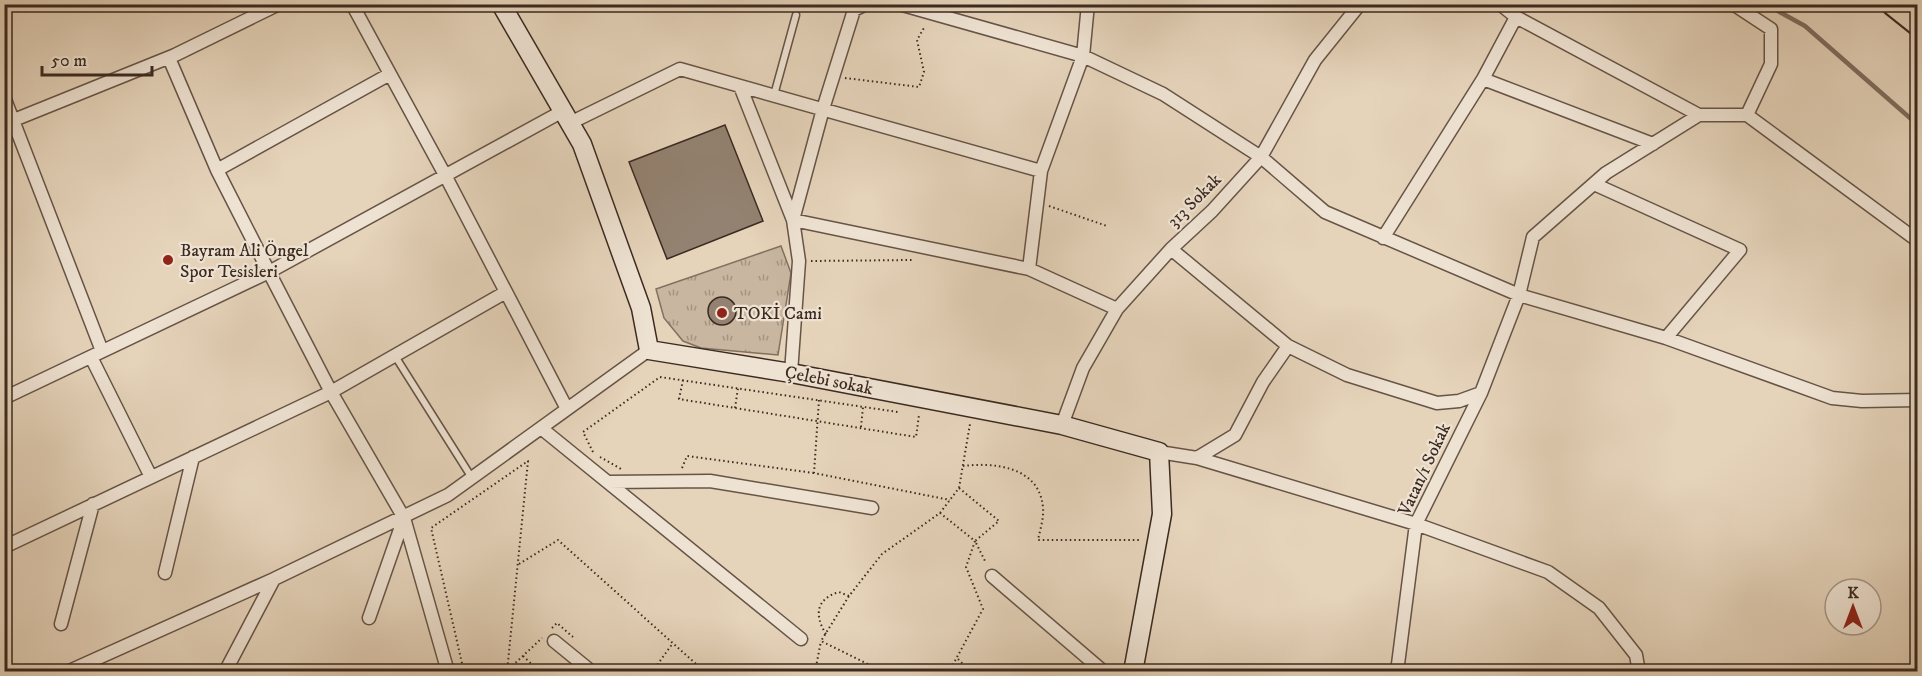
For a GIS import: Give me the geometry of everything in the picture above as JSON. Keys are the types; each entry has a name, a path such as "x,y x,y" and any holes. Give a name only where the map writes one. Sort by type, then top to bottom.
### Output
{"highway":[{"path":"1893,4 1917,24"}],"street":[{"path":"10,122 169,58 279,4"},
{"path":"352,4 567,409"},
{"path":"67,672 274,579 448,495 649,350 641,308 582,144 501,4"},
{"path":"793,220 823,110 854,10 866,4"},
{"path":"899,4 1083,56 1162,94 1261,157 1325,212 1519,295 1666,338 1832,398 1862,402 1917,400"},
{"path":"1029,270 1041,171 1083,56 1088,4"},
{"name":"313 Sokak","path":"1062,425 1083,368 1117,309 1170,249 1212,210 1261,157 1315,60 1360,4"},
{"path":"1500,4 1516,17 1699,115 1748,115 1917,241"},
{"path":"1733,4 1771,29 1771,63 1748,115"},
{"path":"1383,238 1483,78 1516,17"},
{"path":"169,58 218,170 269,272 331,392 404,518 448,672"},
{"path":"6,393 96,354 269,272 445,176 567,117 680,69 1041,171"},
{"path":"218,170 390,74"},
{"path":"1483,78 1653,144"},
{"path":"740,86 793,220 799,261 791,373"},
{"path":"4,97 10,122 96,354 151,477"},
{"name":"Vatan/1 Sokak","path":"1397,672 1416,524 1481,393 1519,295 1533,237 1594,184 1699,115"},
{"path":"1594,184 1740,250 1666,338"},
{"path":"793,220 1029,270 1117,309"},
{"path":"1170,249 1288,346 1347,375 1437,403 1460,401 1481,393"},
{"path":"4,547 331,392 506,292"},
{"path":"1197,458 1235,435 1263,382 1288,346"},
{"name":"Çelebi sokak","path":"649,350 791,373 1062,425 1159,452"},
{"path":"541,428 801,639"},
{"path":"1133,672 1162,514 1159,452 1197,458 1416,524 1548,572 1599,608 1636,655 1639,672"},
{"path":"165,573 193,457"},
{"path":"608,482 710,481 872,508"},
{"path":"61,624 93,504"},
{"path":"369,618 404,518"},
{"path":"992,576 1104,672"},
{"path":"225,672 274,579"},
{"path":"555,641 592,672"}],"lane":[{"path":"774,96 796,15"},
{"path":"394,356 472,478"}],"path":[{"path":"833,77 918,87 924,72 917,40 932,14"},
{"path":"1037,202 1107,226"},
{"path":"799,261 918,260"},
{"path":"622,469 595,455 583,432 660,377 908,413"},
{"path":"682,380 679,399 916,436 919,415 929,416"},
{"path":"735,408 738,388"},
{"path":"814,473 819,400"},
{"path":"861,427 863,406"},
{"path":"815,672 821,641 849,596 882,555 940,513 959,488 970,422"},
{"path":"680,471 687,456 814,473 950,500"},
{"path":"464,672 431,528 528,461 507,672"},
{"path":"963,466 980,464 1010,467 1025,475 1039,492 1043,508 1038,540 1142,540"},
{"path":"949,672 983,609 966,567 975,541 999,521 959,488"},
{"path":"940,513 975,541 992,576"},
{"path":"519,564 558,540 705,672"},
{"path":"826,634 817,613 820,604 826,597 839,592 849,596"},
{"path":"821,641 884,672"},
{"path":"652,672 673,643"},
{"path":"523,656 540,672"},
{"path":"957,658 971,672"}],"green space":[{"path":"781,246 791,273 778,355 701,348 683,341 664,318 656,289"}],"building":[{"path":"725,125 763,221 667,259 629,162"},
{"name":"TOKİ Cami","path":"722,297 732,301 736,311 732,321 722,325 712,321 708,311 712,301"}],"waterway":[{"path":"1765,4 1805,26 1918,125"}],"place":[{"name":"Bayram Ali Öngel Spor Tesisleri","path":"168,260"},
{"name":"TOKİ Cami","path":"722,313"}]}
